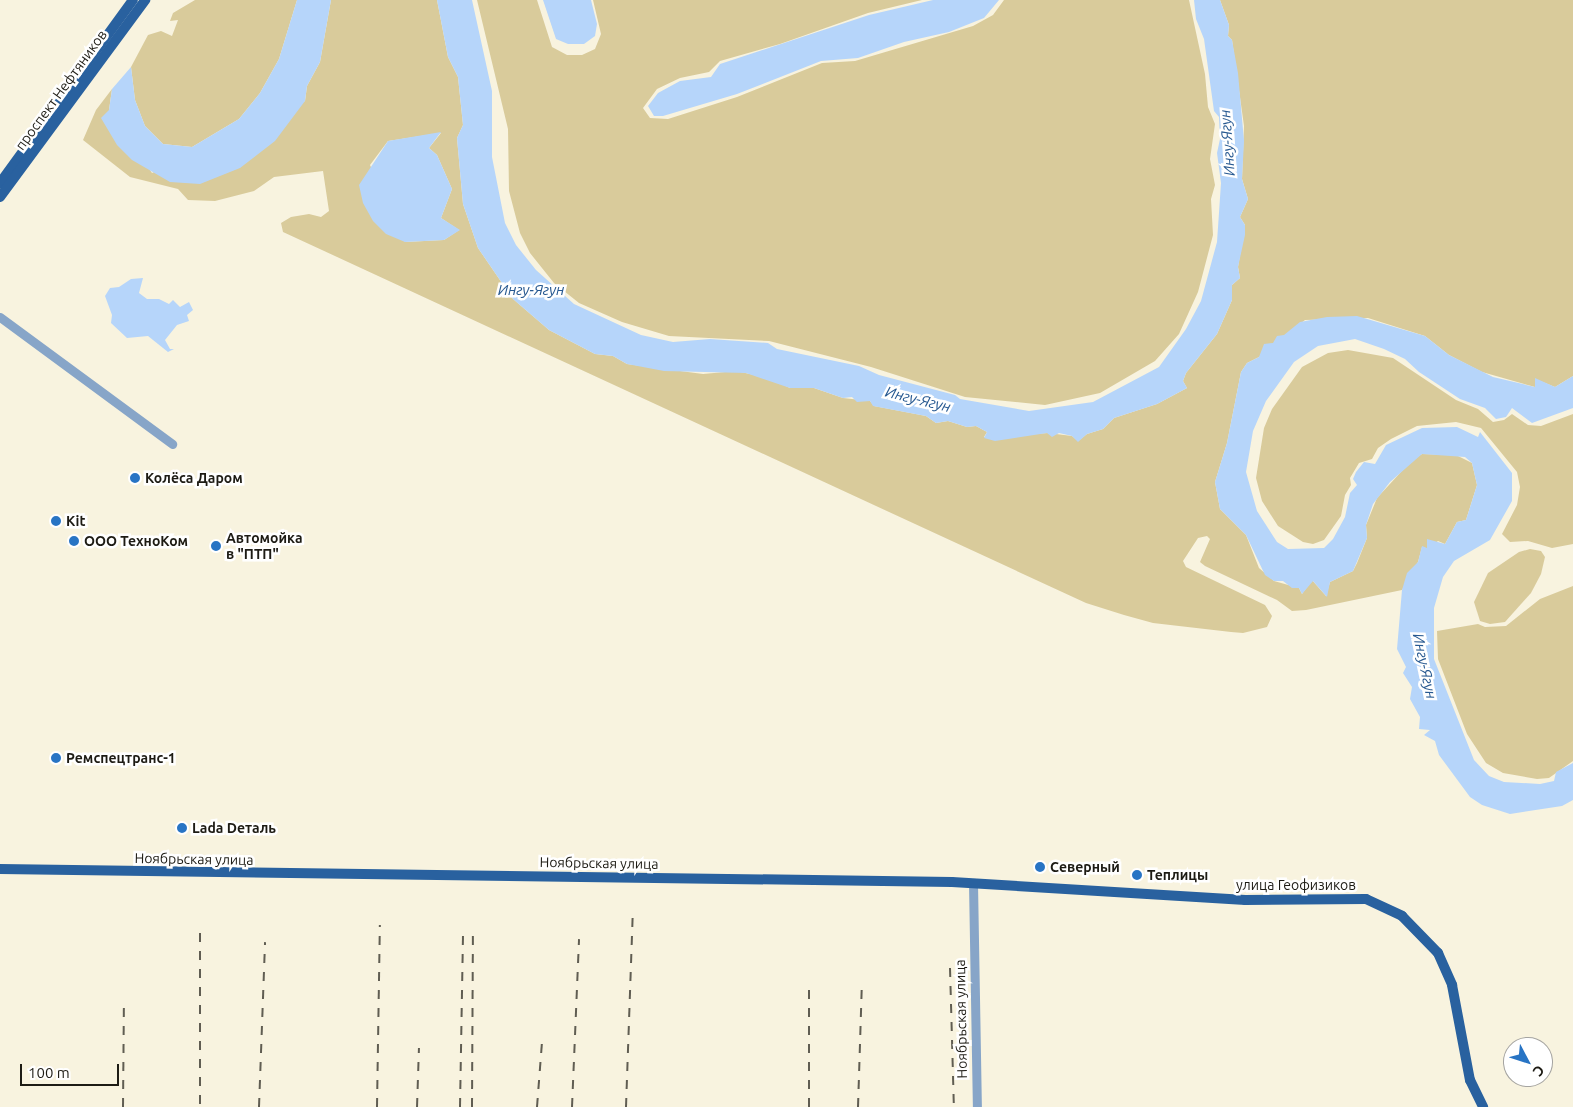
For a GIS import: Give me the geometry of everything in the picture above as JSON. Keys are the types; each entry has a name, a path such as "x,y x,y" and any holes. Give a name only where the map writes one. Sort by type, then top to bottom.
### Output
{"main road":[{"name":"проспект Нефтяников","path":"0,184 133,0"},
{"name":"проспект Нефтяников","path":"0,197 145,0"},
{"name":"Ноябрьская улица","path":"0,869 973,883"},
{"name":"улица Геофизиков","path":"973,883 1245,900 1344,898 1376,902 1417,929 1446,968 1470,1080 1483,1107"}],"street":[{"path":"0,317 172,444"},
{"name":"Ноябрьская улица","path":"973,883 976,1107"}],"shaded area":[{"path":"195,0 297,0 279,59 260,93 239,119 192,147 163,144 145,126 135,100 131,67 148,35 161,31 172,36 178,20 170,21 173,13"},
{"path":"331,0 437,0 448,57 458,77 463,125 457,138 463,204 478,248 513,299 549,330 595,354 613,356 627,364 703,374 736,371 769,378 790,388 814,388 843,398 870,401 874,406 926,416 936,423 948,421 967,427 976,426 987,432 984,437 1048,433 1072,436 1078,441 1087,434 1103,429 1114,418 1157,404 1187,388 1183,381 1186,373 1217,334 1232,300 1232,285 1240,278 1238,267 1245,225 1240,217 1248,199 1242,179 1244,126 1232,40 1228,36 1229,25 1220,0 1573,0 1573,376 1555,387 1535,379 1535,387 1482,372 1449,355 1425,336 1368,318 1305,320 1259,357 1247,363 1241,372 1227,443 1215,482 1220,509 1246,535 1259,568 1274,581 1299,588 1302,594 1312,580 1326,596 1330,582 1353,571 1367,538 1366,525 1377,498 1412,460 1422,454 1456,455 1472,463 1477,485 1466,520 1457,522 1445,544 1438,541 1427,549 1422,547 1418,562 1402,590 1306,610 1292,611 1277,600 1205,566 1200,562 1210,539 1207,536 1198,538 1183,561 1186,567 1265,605 1272,616 1267,627 1243,633 1153,623 1086,603 283,232 281,223 291,217 309,214 321,217 329,211 323,171 274,177 254,191 215,201 188,200 178,189 130,177 83,140 96,110 112,89 109,110 152,173 305,101 307,86 320,62","holes":["441,133 429,148 437,155 452,189 441,218 459,230 444,240 405,242 370,165 388,141"]},
{"path":"477,0 537,0 552,47 567,55 582,55 595,49 601,34 593,0 922,0 868,13 780,44 720,61 709,72 680,78 657,89 643,108 650,118 668,119 737,97 822,63 855,61 973,26 993,15 1004,0 1189,0 1205,74 1208,107 1215,124 1210,159 1215,185 1211,199 1213,235 1198,292 1179,334 1155,361 1100,393 1045,405 965,397 871,367 769,341 669,336 622,322 579,303 554,283 530,253 520,233 509,191 508,129"},
{"path":"1348,350 1393,358 1456,400 1478,409 1493,422 1504,420 1512,414 1528,425 1541,426 1573,414 1573,544 1552,548 1528,541 1510,542 1502,534 1517,505 1520,487 1517,472 1481,428 1456,422 1417,426 1378,448 1372,459 1359,463 1350,478 1351,485 1345,495 1341,516 1324,540 1313,544 1303,542 1278,526 1262,501 1256,478 1264,428 1272,409 1302,367 1328,353"},
{"path":"1530,549 1541,551 1545,557 1541,574 1531,593 1505,622 1490,624 1480,621 1474,602 1488,573 1519,552"},
{"path":"1573,586 1573,761 1549,778 1537,779 1503,773 1486,763 1467,734 1438,659 1437,631 1478,624 1485,627 1506,626 1540,599"}],"water":[{"path":"297,0 331,0 320,62 307,86 305,101 275,141 240,168 200,184 170,182 132,160 117,145 101,118 109,110 112,89 131,67 135,100 145,126 163,144 192,147 239,119 260,93 279,59"},
{"name":"Ингу-Ягун","path":"437,0 472,0 492,91 492,157 505,223 516,245 536,270 574,304 641,335 673,342 710,339 768,343 777,349 859,366 879,375 955,395 960,399 1029,411 1093,402 1159,367 1186,329 1201,301 1217,242 1221,183 1217,153 1220,139 1219,117 1214,111 1204,39 1196,19 1194,0 1220,0 1229,25 1228,36 1232,40 1238,73 1244,141 1242,179 1248,199 1240,217 1245,225 1245,235 1238,267 1240,278 1232,285 1232,300 1217,334 1186,373 1183,381 1187,388 1157,404 1114,418 1103,429 1087,434 1078,442 1072,436 1059,433 1052,437 1047,433 995,441 984,438 987,432 976,426 967,427 948,421 936,423 926,416 873,406 870,401 857,402 852,397 843,398 814,388 790,388 746,373 664,371 627,364 613,356 595,354 549,330 513,299 478,248 463,204 457,138 463,125 458,77 448,57"},
{"path":"543,0 591,0 597,24 595,36 584,44 568,44 556,39"},
{"path":"933,0 999,0 984,18 949,32 904,42 858,58 821,61 737,94 663,116 654,116 648,106 658,93 680,81 711,77 720,64 869,15"},
{"path":"441,132 429,148 437,155 452,189 441,218 460,230 444,240 405,242 386,234 373,221 363,203 359,185 388,141"},
{"path":"143,278 139,293 147,299 159,299 169,304 173,300 180,307 189,302 193,310 187,315 189,321 177,325 165,340 170,349 174,349 168,352 148,336 127,338 111,323 112,315 105,296 110,288 119,287 131,279"},
{"name":"Ингу-Ягун","path":"1357,316 1425,336 1449,355 1493,377 1535,387 1535,378 1555,387 1573,376 1573,408 1532,423 1512,408 1506,417 1496,419 1485,408 1460,399 1419,372 1405,359 1384,349 1355,339 1318,346 1294,362 1266,401 1253,431 1246,472 1257,511 1277,542 1288,549 1324,548 1333,539 1345,517 1350,493 1357,485 1353,479 1356,472 1364,462 1375,464 1386,445 1422,428 1457,427 1478,437 1480,432 1512,473 1512,501 1490,540 1454,561 1443,577 1434,608 1434,659 1474,760 1489,776 1504,782 1540,784 1554,781 1556,772 1573,763 1573,800 1562,806 1510,814 1482,805 1470,797 1439,755 1435,741 1424,735 1430,730 1419,729 1420,717 1410,699 1412,687 1403,673 1406,667 1397,649 1402,590 1407,573 1418,562 1422,546 1427,548 1427,539 1445,544 1457,522 1466,520 1477,485 1472,463 1465,457 1422,454 1390,482 1373,504 1366,525 1367,538 1353,571 1330,582 1327,597 1313,581 1302,594 1299,588 1292,588 1283,581 1274,581 1265,575 1246,535 1220,509 1215,482 1227,443 1241,372 1247,363 1259,357 1264,344 1273,343 1277,336 1284,335 1300,322 1327,317"}],"railway":[{"path":"626,1107 633,911"},
{"path":"377,1107 380,925"},
{"path":"460,1107 463,931"},
{"path":"472,1107 473,932"},
{"path":"200,933 200,1107"},
{"path":"572,1107 579,939"},
{"path":"259,1107 265,942"},
{"path":"950,968 954,1107"},
{"path":"858,1107 862,981"},
{"path":"809,986 809,1107"},
{"path":"123,1107 124,1001"},
{"path":"537,1107 542,1042"},
{"path":"417,1107 419,1048"}],"place":[{"name":"Колёса Даром","path":"135,478"},
{"name":"Kit","path":"56,521"},
{"name":"ООО ТехноКом","path":"74,541"},
{"name":"Автомойка в \"ПТП\"","path":"216,546"},
{"name":"Ремспецтранс-1","path":"56,758"},
{"name":"Lada Dеталь","path":"182,828"},
{"name":"Северный","path":"1040,867"},
{"name":"Теплицы","path":"1137,875"}]}
